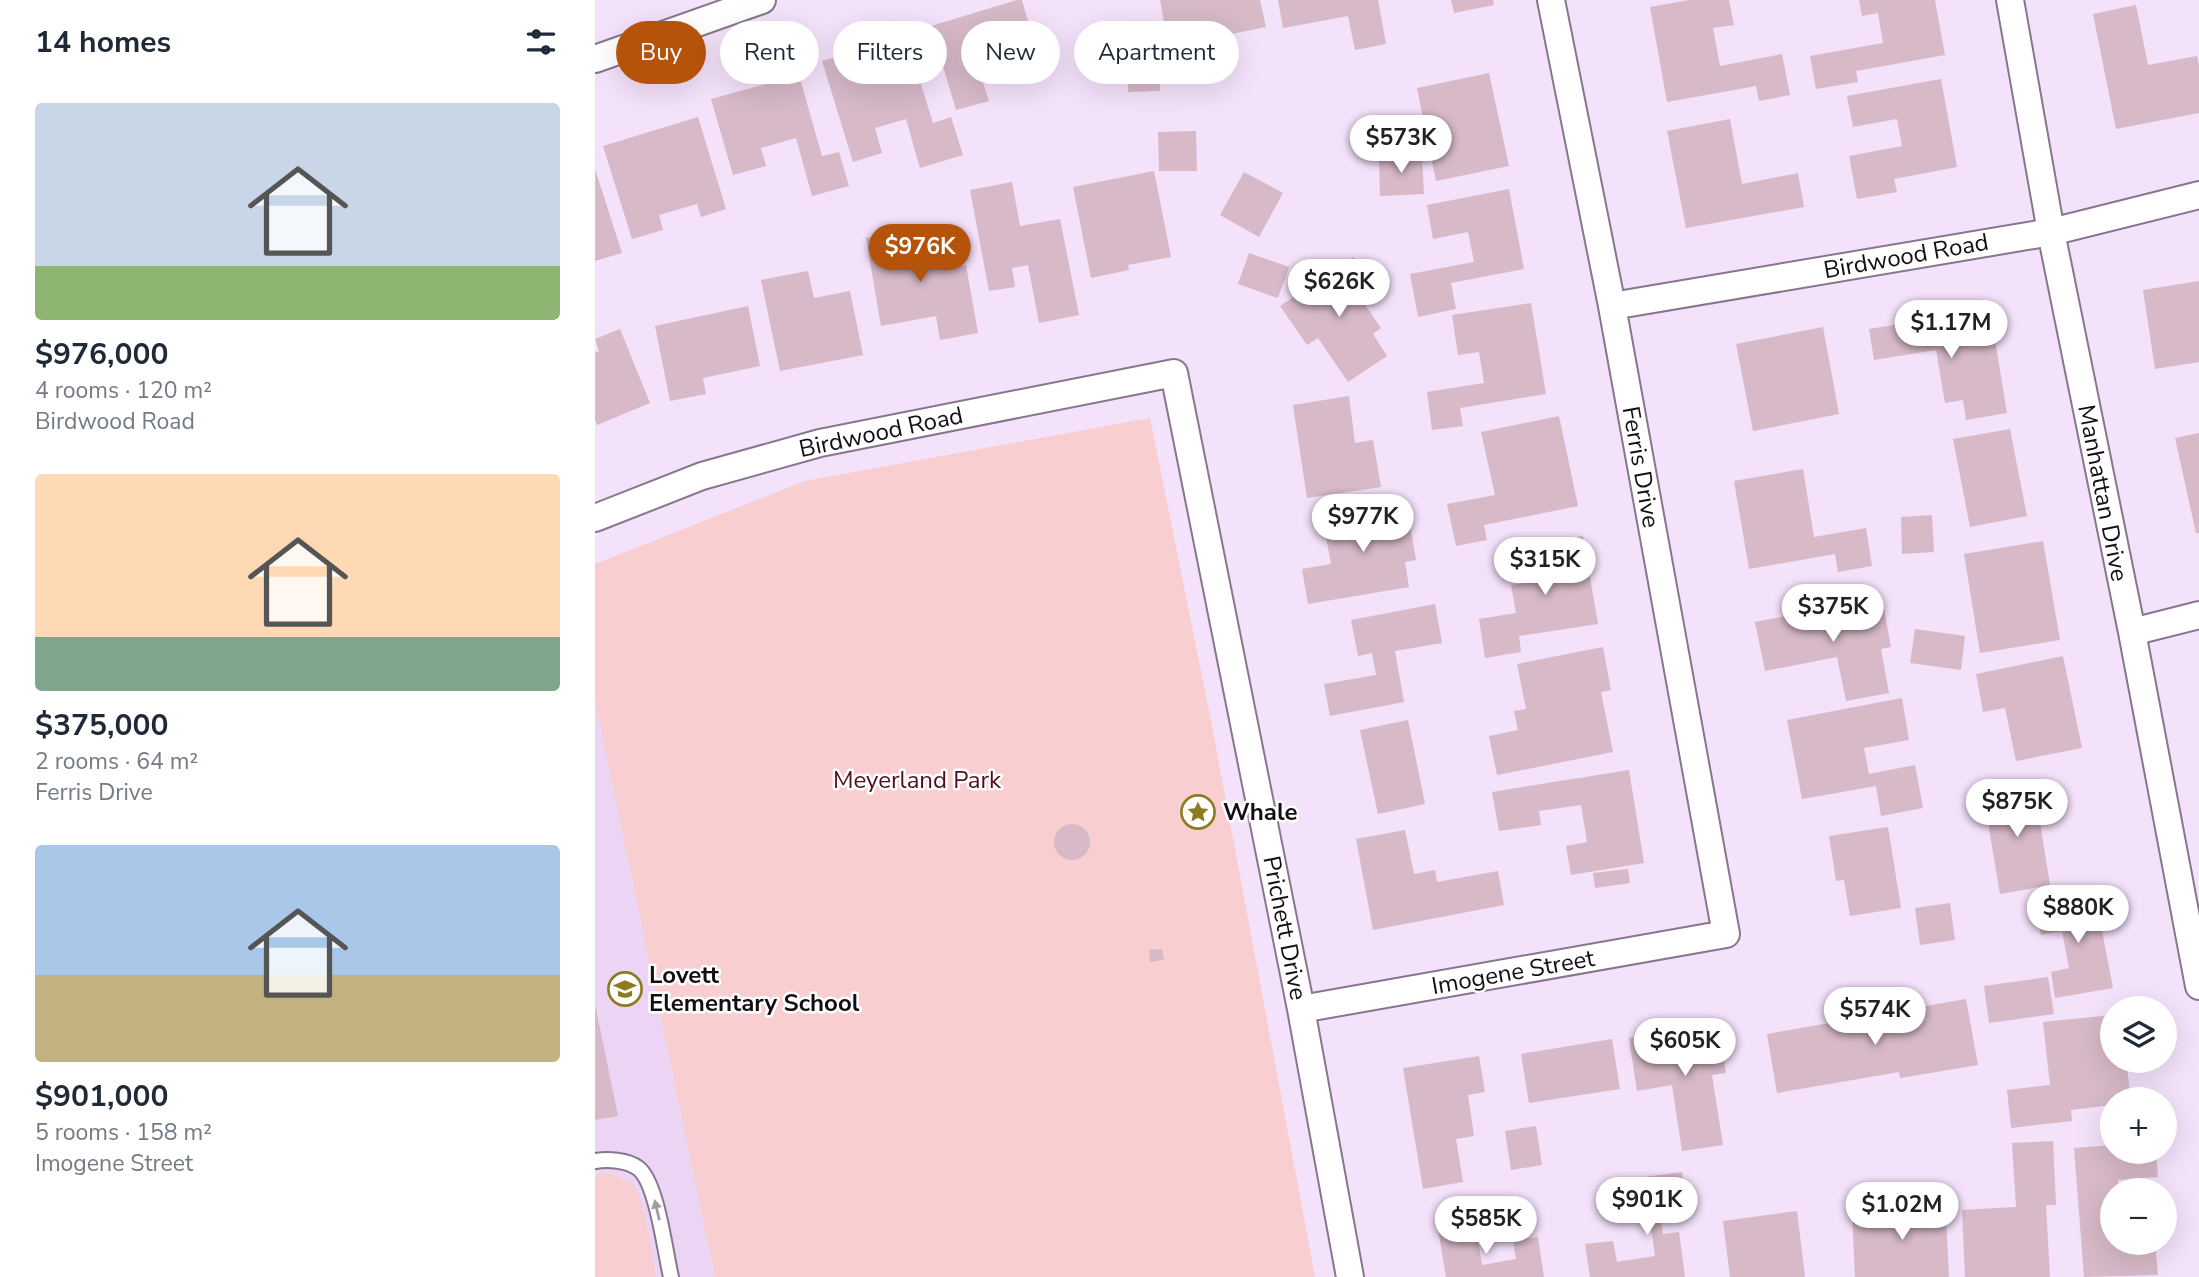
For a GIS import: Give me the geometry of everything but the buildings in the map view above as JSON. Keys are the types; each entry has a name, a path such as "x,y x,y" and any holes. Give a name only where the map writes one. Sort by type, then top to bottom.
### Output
{"street":[{"path":"595,59 762,0"},
{"name":"Ferris Drive","path":"1551,0 1612,306 1725,934"},
{"name":"Manhattan Drive","path":"2010,0 2051,232 2199,986"},
{"name":"Birdwood Road","path":"1612,306 2051,232 2199,195"},
{"name":"Birdwood Road","path":"595,518 702,476 820,443 1174,373"},
{"name":"Prichett Drive","path":"1174,373 1301,1009 1350,1277"},
{"path":"2131,632 2199,615"},
{"name":"Imogene Street","path":"1301,1009 1725,934"}],"lane":[{"path":"595,1161 617,1161 637,1167 648,1179 671,1277"}],"shaded area":[{"name":"Lovett Elementary School","path":"595,701 715,1277 595,1277"}],"green space":[{"name":"Meyerland Park","path":"1150,418 1212,726 1315,1277 715,1277 595,701 595,564 805,481"},
{"path":"605,1173 628,1181 638,1193 656,1277 595,1277 595,1175"}],"place":[{"name":"Whale","path":"1198,812"},
{"name":"Lovett Elementary School","path":"625,989"}]}
